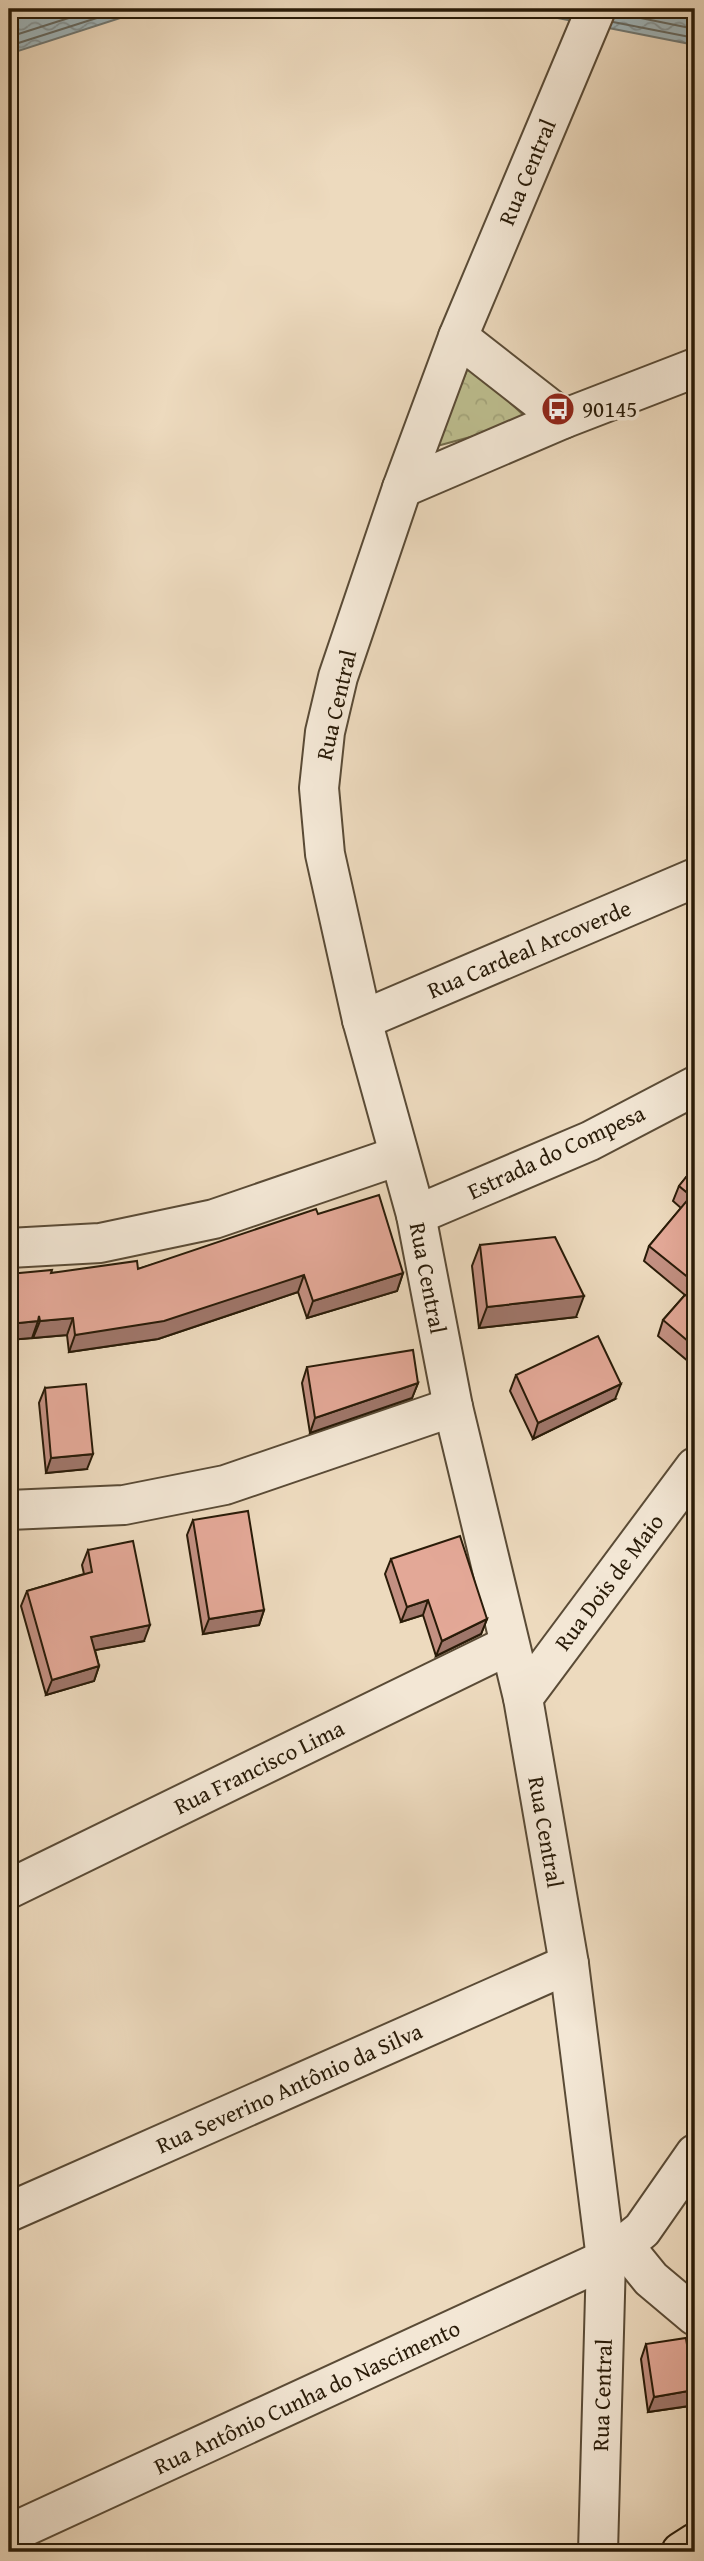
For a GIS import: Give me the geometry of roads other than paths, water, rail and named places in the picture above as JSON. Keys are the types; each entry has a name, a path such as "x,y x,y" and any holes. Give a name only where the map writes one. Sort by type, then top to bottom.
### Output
{"highway":[{"path":"681,2552 695,2543"}],"street":[{"name":"Rua Central","path":"596,9 458,337 402,488 338,677 325,732 319,788 325,854 362,1020 416,1214 453,1407 523,1698 616,2253 598,2552"},
{"path":"458,337 563,419"},
{"path":"402,488 563,419 695,368"},
{"name":"Rua Cardeal Arcoverde","path":"362,1020 695,878"},
{"name":"Estrada do Compesa","path":"416,1214 590,1141 695,1086"},
{"path":"9,1248 100,1243 214,1219 398,1156"},
{"path":"9,1510 124,1505 225,1485 453,1407"},
{"name":"Rua Dois de Maio","path":"523,1698 695,1467"},
{"name":"Rua Francisco Lima","path":"9,1889 509,1645"},
{"name":"Rua Severino Antônio da Silva","path":"9,2212 569,1964"},
{"path":"695,2154 642,2230 616,2253 695,2316"},
{"name":"Rua Antônio Cunha do Nascimento","path":"9,2535 616,2253"}],"water":[{"path":"9,9 148,9 9,54"},
{"path":"512,9 695,9 695,45"}],"place":[{"name":"90145","path":"558,409"}]}
